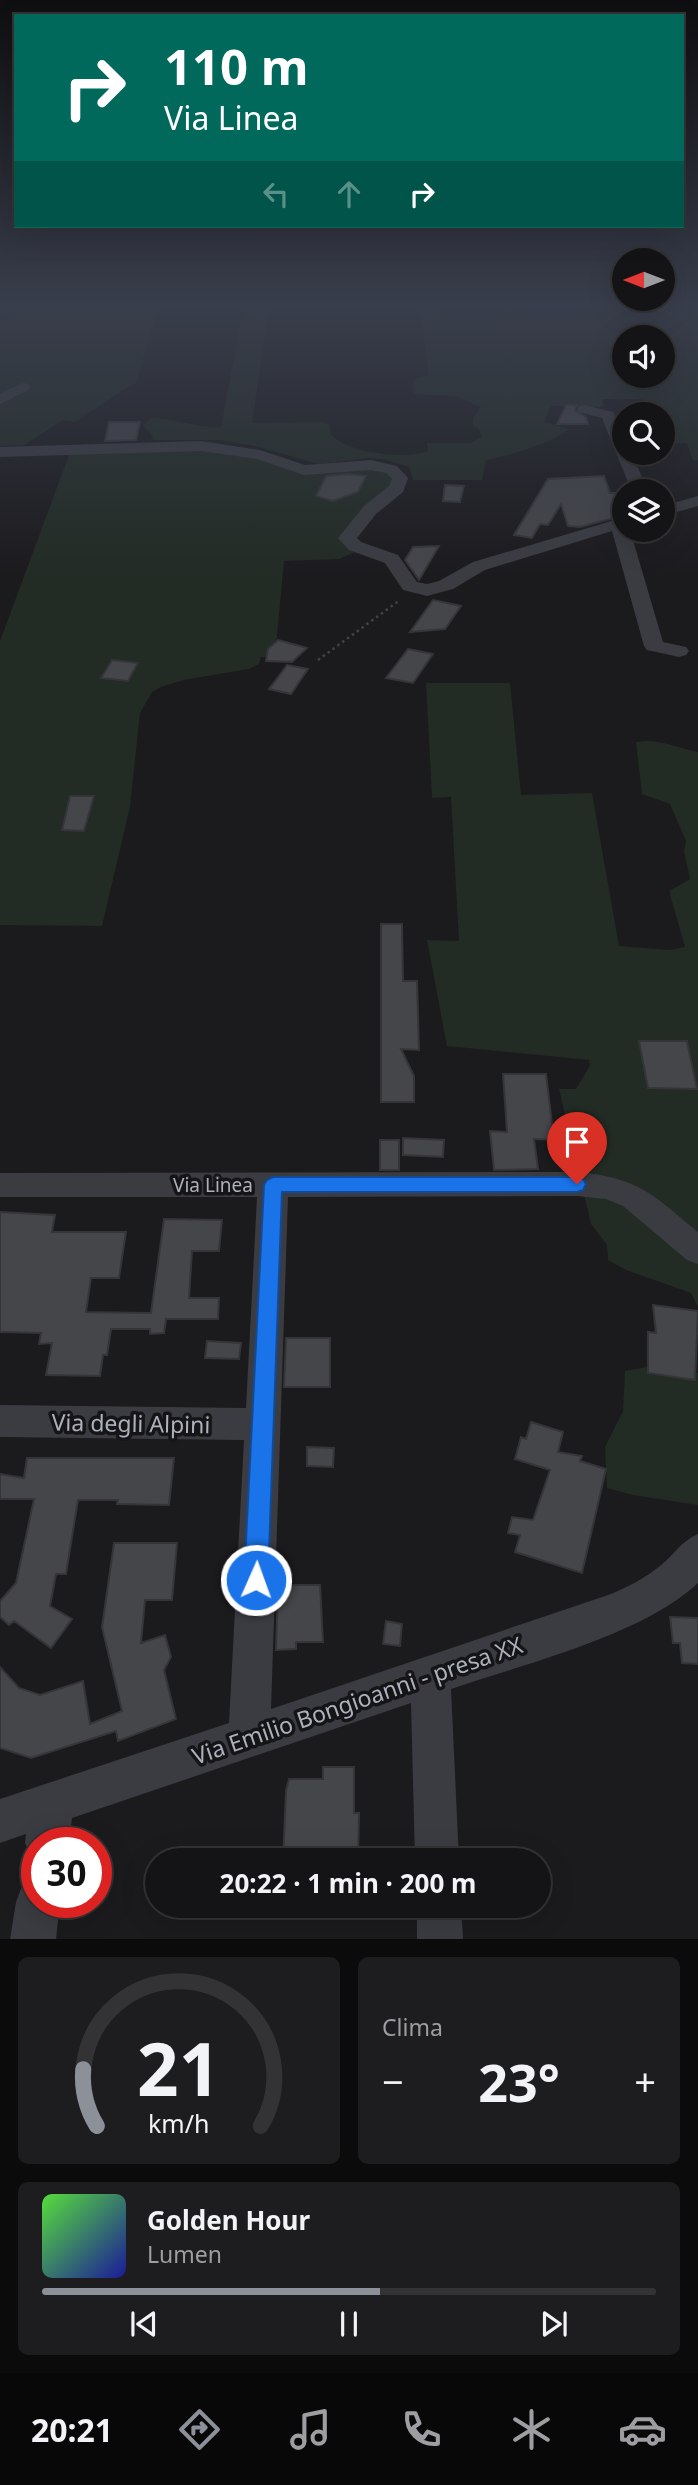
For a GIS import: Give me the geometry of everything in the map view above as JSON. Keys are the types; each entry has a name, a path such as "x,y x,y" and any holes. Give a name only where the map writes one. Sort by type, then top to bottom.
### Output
{"street":[{"path":"584,410 608,415 635,479"},
{"path":"0,452 194,446 260,455 304,470 360,465 391,469 400,478 397,488 370,510 346,538 355,546 392,559 410,586 417,589 437,589 468,570 612,526"},
{"path":"675,508 698,501"},
{"path":"627,542 654,646 679,651"},
{"name":"Via Linea","path":"0,1185 608,1187 634,1197 698,1251"},
{"path":"249,1736 273,1185"},
{"name":"Via degli Alpini","path":"0,1421 263,1424"},
{"name":"Via Emilio Bongioanni - presa XX","path":"0,1821 49,1823 249,1736 581,1625 645,1598 685,1571 698,1553"},
{"path":"430,1675 437,1848"},
{"path":"33,1939 36,1918"},
{"path":"439,1918 440,1939"}],"path":[{"path":"318,660 417,589"}],"shaded area":[{"path":"0,396 114,396 74,422 63,420 24,445 0,446"},
{"path":"227,396 256,396 252,423 322,422 329,424 331,435 351,446 378,453 406,455 428,451 427,443 470,443 482,437 479,429 473,426 473,418 481,407 456,396 698,396 698,460 693,460 687,443 675,444 675,402 643,402 642,399 602,399 603,407 551,406 544,422 569,429 541,444 486,460 482,480 413,480 409,467 383,459 368,458 318,464 255,446 220,440 152,440 153,436 143,425 151,418 221,427"},
{"path":"214,447 286,465 370,466 394,473 391,485 349,528 362,549 339,559 284,561 275,658 261,657 259,664 249,669 184,680 152,692 140,713 130,807 102,926 0,925 0,641 71,450"},
{"path":"426,683 510,683 521,795 592,793 619,946 670,950 685,947 669,891 690,879 684,851 686,841 670,804 642,794 636,742 660,742 698,752 698,1307 691,1293 626,1270 608,1260 607,1245 591,1224 559,1089 576,1089 590,1065 589,1060 447,1046 427,940 459,941 451,797 432,798"},
{"path":"647,1367 672,1373 698,1373 698,1505 633,1495 607,1488 605,1447 623,1411 625,1371"}],"building":[{"path":"566,405 577,405 575,410 586,417 588,424 557,424"},
{"path":"109,422 140,422 136,440 105,441"},
{"path":"326,476 366,476 358,492 333,501 316,496"},
{"path":"604,476 612,493 612,518 580,527 568,526 561,504 548,525 540,524 532,538 514,535 548,479"},
{"path":"445,485 464,486 460,502 443,501"},
{"path":"439,546 419,580 405,560 413,547"},
{"path":"433,600 461,606 445,629 410,632"},
{"path":"278,640 307,648 292,662 266,661 268,649"},
{"path":"408,649 433,654 413,683 386,678"},
{"path":"112,660 138,663 128,681 101,678"},
{"path":"287,665 308,669 291,694 269,689"},
{"path":"70,796 94,796 84,831 62,830"},
{"path":"381,924 402,924 403,981 417,981 419,1050 401,1049 414,1076 414,1102 381,1102"},
{"path":"639,1041 687,1041 697,1089 648,1088"},
{"path":"503,1074 546,1074 554,1140 534,1139 538,1169 494,1170 490,1131 507,1132"},
{"path":"403,1138 444,1140 443,1157 403,1155"},
{"path":"380,1140 399,1140 399,1170 380,1170"},
{"path":"0,1212 55,1215 52,1232 126,1232 119,1278 91,1278 86,1312 151,1313 164,1219 222,1220 219,1251 192,1251 189,1298 219,1298 218,1319 166,1319 164,1333 150,1334 150,1329 111,1329 100,1376 46,1375 52,1343 39,1344 41,1333 0,1332"},
{"path":"653,1305 698,1311 695,1380 648,1373 648,1332 656,1333"},
{"path":"286,1338 330,1338 330,1387 284,1387"},
{"path":"207,1341 241,1343 239,1359 205,1358"},
{"path":"531,1422 563,1432 558,1452 582,1456 580,1461 606,1469 582,1573 515,1552 520,1535 508,1533 512,1517 533,1520 550,1470 515,1459 521,1437 526,1439"},
{"path":"307,1447 334,1448 333,1467 307,1466"},
{"path":"27,1458 174,1458 169,1505 117,1504 118,1500 78,1500 66,1574 56,1574 50,1606 72,1619 51,1648 14,1621 9,1625 0,1617 0,1601 16,1583 34,1499 0,1499 0,1474 24,1478"},
{"path":"114,1543 177,1543 172,1600 145,1600 141,1643 165,1635 171,1657 164,1670 176,1719 118,1741 116,1731 31,1758 0,1748 0,1667 19,1688 40,1695 83,1681 90,1724 122,1711 102,1627"},
{"path":"278,1585 320,1585 323,1642 296,1642 296,1649 276,1650"},
{"path":"670,1617 698,1618 698,1664 682,1663 680,1643 673,1643"},
{"path":"386,1621 402,1624 400,1646 383,1644"},
{"path":"323,1767 354,1767 354,1813 359,1813 358,1848 284,1848 289,1779 323,1779"}],"route":[{"path":"256,1580 273,1185 577,1184"}]}
